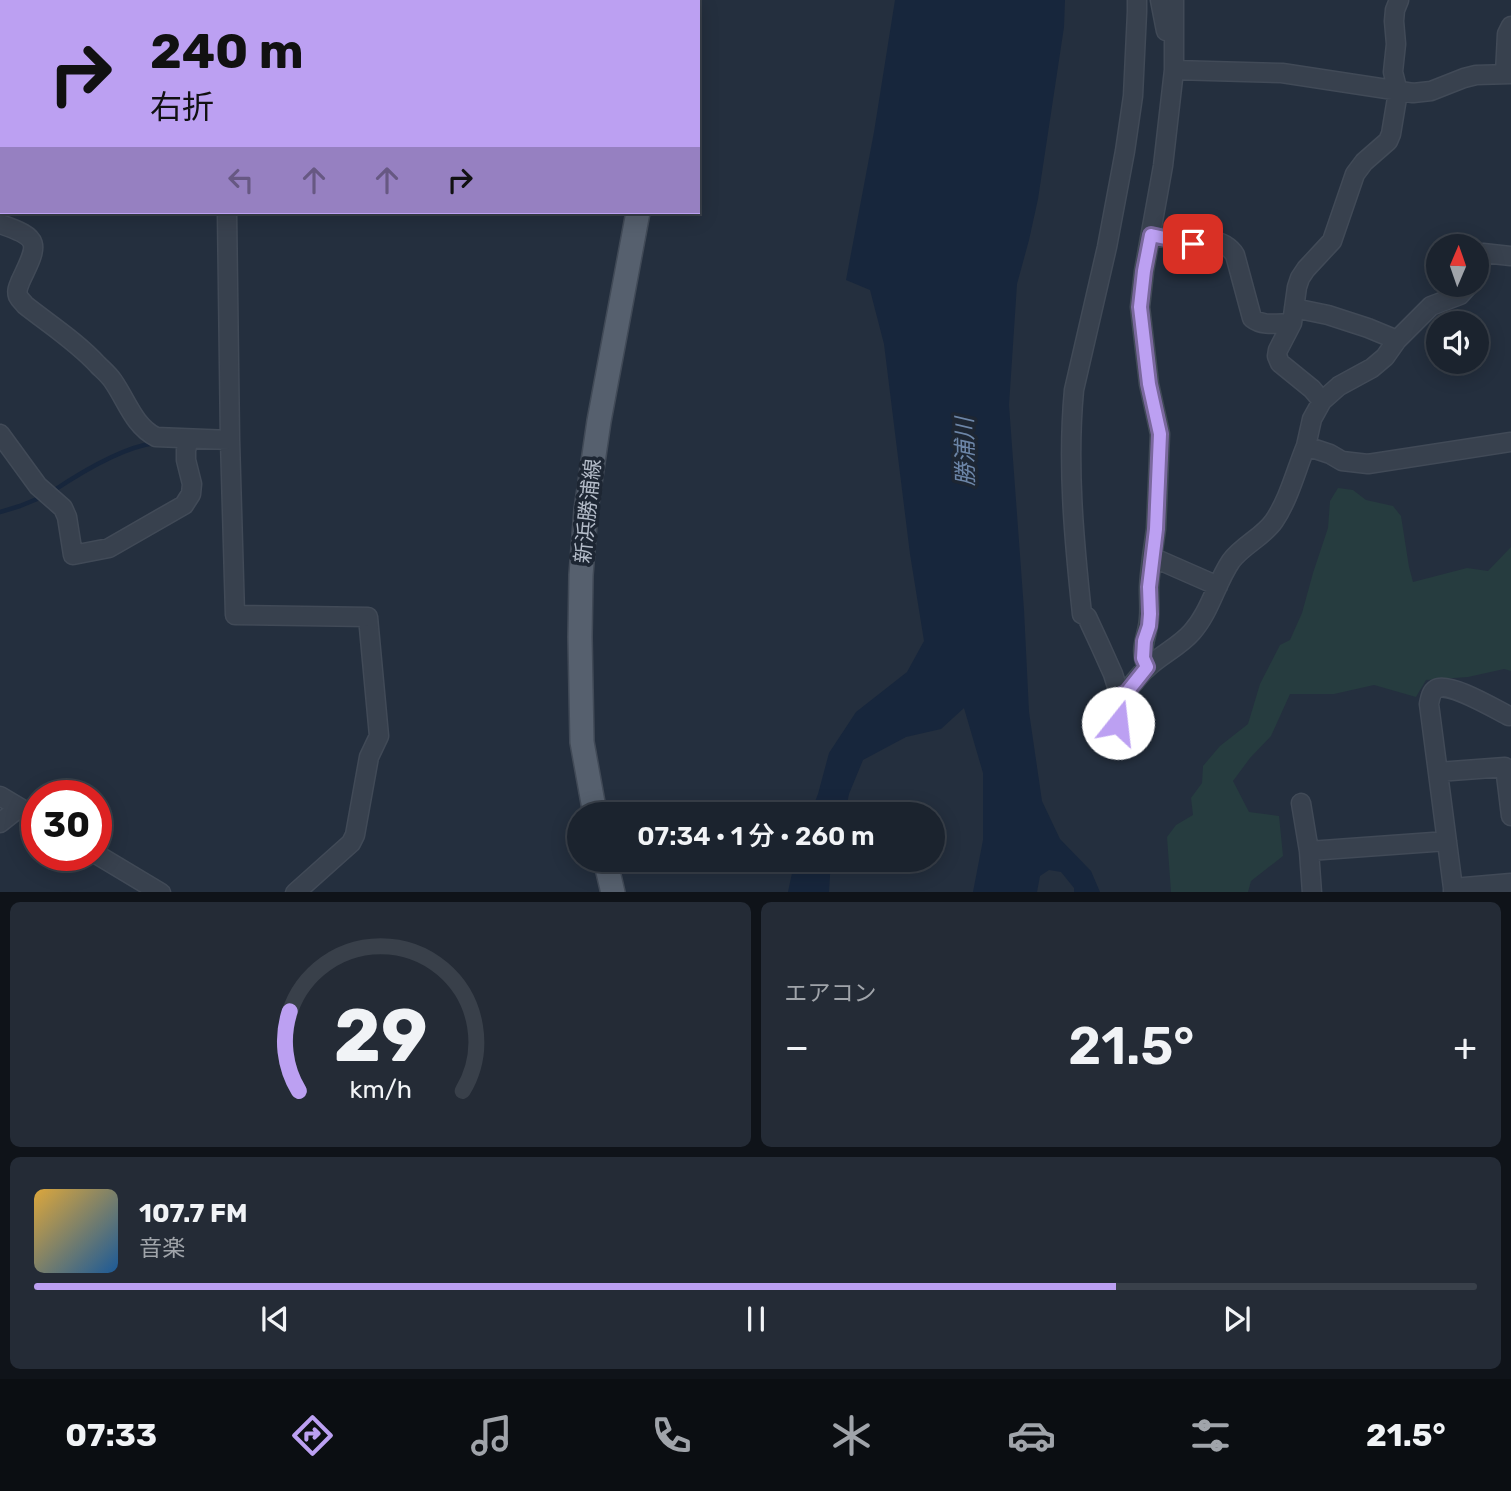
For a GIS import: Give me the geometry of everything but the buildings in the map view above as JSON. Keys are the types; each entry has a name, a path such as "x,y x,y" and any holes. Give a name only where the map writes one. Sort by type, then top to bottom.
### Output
{"main road":[{"name":"新浜勝浦線","path":"593,802 582,742 581,575 586,510 599,421 638,214"},
{"path":"608,872 613,892"}],"street":[{"path":"1108,738 1118,723 1120,696 1092,626 1082,614 1073,520 1072,413 1074,390 1107,247 1125,151 1133,96 1137,0"},
{"path":"1160,0 1174,66"},
{"path":"1147,667 1143,649 1150,614 1149,587 1156,529 1160,434 1149,384 1140,307 1163,166 1174,66 1174,0"},
{"path":"1322,401 1312,388 1280,363 1278,350 1293,315 1300,278 1332,241 1354,174 1391,135 1398,92 1394,72 1394,21 1399,0"},
{"path":"1174,66 1282,73 1398,92 1431,91 1476,75 1508,74 1507,34 1511,26"},
{"path":"227,214 236,615 368,617 379,736 369,757 355,835 351,843 295,892"},
{"path":"0,224 19,230 30,238 34,246 33,255 18,287 18,296 25,305 97,364 112,380 137,422 147,432 156,437 230,440"},
{"path":"1151,235 1199,245 1216,241 1231,249 1252,318 1256,322 1266,324 1293,315 1328,315 1397,340"},
{"path":"1489,254 1511,256"},
{"path":"1120,696 1127,692 1147,667 1180,644 1193,631 1235,556 1274,521 1306,446 1312,419 1322,401 1339,386 1379,363 1397,340 1431,306 1453,298"},
{"path":"0,434 38,486 63,508 73,555 109,548 184,505 191,494 192,484 186,460 189,439"},
{"path":"1306,446 1342,461 1368,464 1511,442"},
{"path":"1152,557 1218,586"},
{"path":"1509,716 1446,687 1436,689 1430,696 1453,890 1511,883"},
{"path":"1438,772 1505,766 1511,816"},
{"path":"0,796 19,808 0,823"},
{"path":"1301,803 1312,892"},
{"path":"1309,851 1447,841"},
{"path":"112,863 161,892"}],"green space":[{"path":"1338,488 1353,490 1366,500 1393,506 1401,516 1413,582 1467,568 1488,571 1511,547 1511,671 1504,669 1468,677 1426,680 1416,697 1374,685 1334,694 1290,694 1271,736 1233,781 1249,812 1279,816 1283,856 1251,881 1248,892 1171,892 1167,837 1176,825 1193,815 1191,798 1202,783 1203,766 1220,746 1248,724 1260,684 1280,645 1290,640 1302,613 1328,528 1330,501"}],"water":[{"name":"勝浦川","path":"895,0 1065,0 1064,27 1038,199 1017,284 1009,405 1029,712 1042,801 1060,839 1091,871 1100,892 1074,892 1074,888 1061,872 1049,870 1040,876 1037,892 973,892 983,840 983,773 964,708 941,729 906,737 863,760 847,802 815,802 829,753 856,712 907,672 924,641 910,554 884,344 870,290 846,280"},
{"path":"792,872 830,872 829,892 788,892"}],"waterway":[{"path":"53,491 116,455 155,443"},
{"path":"0,512 42,497"}],"route":[{"path":"1118,723 1120,696 1127,692 1147,667 1143,658 1144,641 1149,626 1149,587 1156,529 1160,434 1143,341 1140,307 1144,271 1151,235 1193,244"}]}
